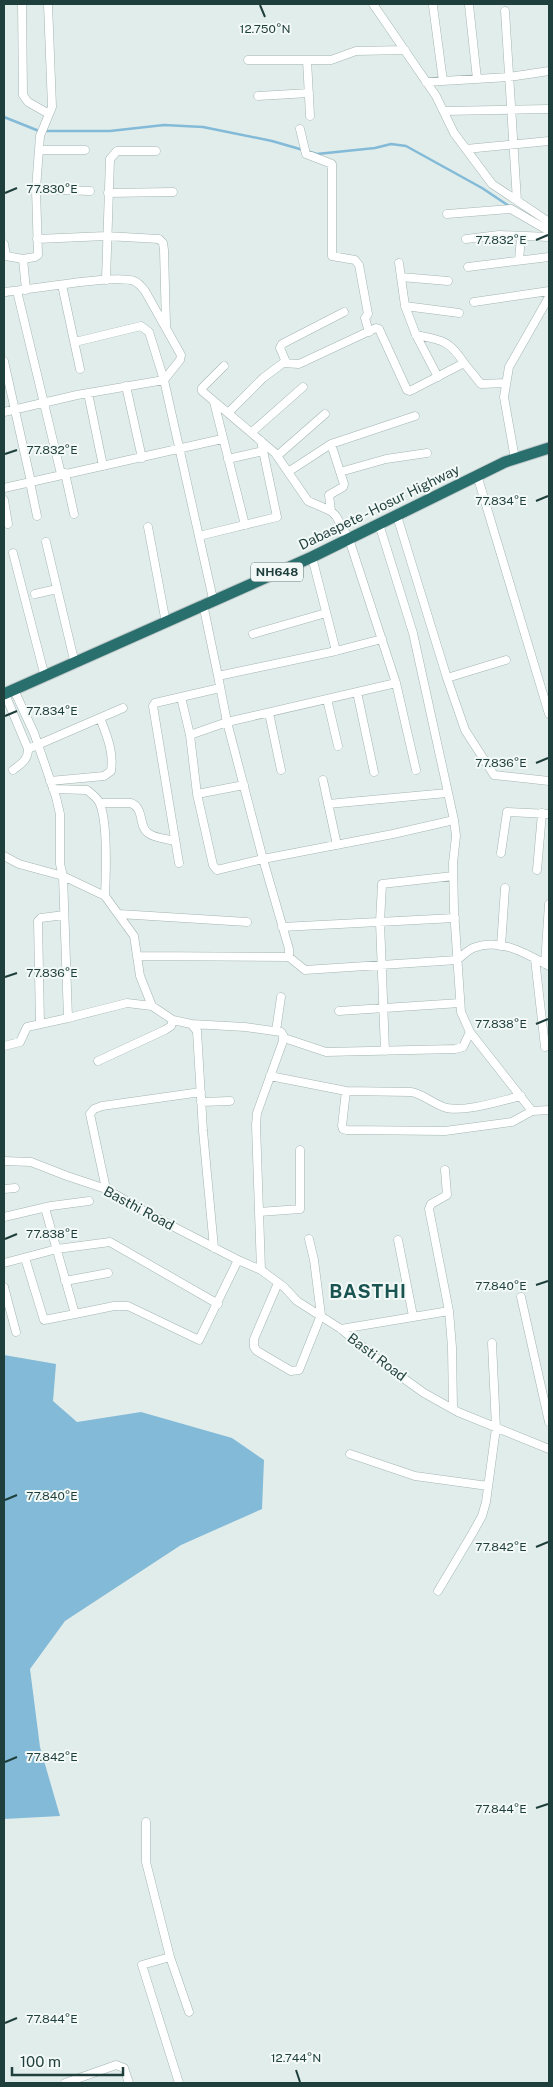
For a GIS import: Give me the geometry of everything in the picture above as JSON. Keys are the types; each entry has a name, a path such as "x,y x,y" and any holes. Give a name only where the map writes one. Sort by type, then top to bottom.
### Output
{"highway":[{"name":"Dabaspete - Hosur Highway","path":"8,692 75,664 208,602 312,557 477,475 515,459 549,448"}],"street":[{"path":"22,4 23,95 28,102 49,116"},
{"path":"4,244 6,256 23,259 37,256 36,189 39,150 41,133 52,107 48,4"},
{"path":"373,4 445,112 454,132 492,184 549,222"},
{"path":"469,5 476,79"},
{"path":"433,6 443,81"},
{"path":"505,11 517,201"},
{"path":"248,60 332,60 356,52 405,50"},
{"path":"307,60 310,116"},
{"path":"426,82 509,77 549,71"},
{"path":"258,96 309,93"},
{"path":"445,112 549,109"},
{"path":"300,129 306,154 332,164 332,256 355,260 359,265 368,314 365,318 369,332"},
{"path":"466,149 514,146 549,141"},
{"path":"39,150 86,150"},
{"path":"106,280 110,159 117,151 156,151"},
{"path":"36,189 90,190"},
{"path":"108,193 173,192"},
{"path":"447,214 510,209 549,230"},
{"path":"466,239 499,235 549,237"},
{"path":"37,239 106,236 160,239 163,243 166,327"},
{"path":"519,260 521,237"},
{"path":"468,268 549,257"},
{"path":"23,259 26,290"},
{"path":"399,263 405,306 416,335 438,377"},
{"path":"401,277 448,281"},
{"path":"4,292 106,280 132,280 141,285 180,355 180,360 164,380 88,393 4,412"},
{"path":"62,285 80,369"},
{"path":"17,291 43,402 74,514"},
{"path":"474,302 549,291"},
{"path":"515,459 504,397 508,367 549,297"},
{"path":"405,306 459,313"},
{"path":"286,362 280,348 282,344 344,312"},
{"path":"74,342 142,326 149,332 164,380 199,536 218,676 227,722 289,949 289,956"},
{"path":"228,413 263,378 286,362 300,364 379,329 407,390 410,391 464,363"},
{"path":"416,335 447,343 455,349 481,384 506,384"},
{"path":"4,361 37,516"},
{"path":"224,366 202,388 204,394 252,432 277,456 308,501 331,511"},
{"path":"126,386 142,458"},
{"path":"252,432 303,387"},
{"path":"88,393 103,466"},
{"path":"214,402 244,525"},
{"path":"277,456 325,414"},
{"path":"288,472 331,444 415,416"},
{"path":"4,488 180,450 222,439"},
{"path":"199,536 275,518 277,515 261,441"},
{"path":"331,444 344,484 344,487 329,496 331,511 349,539 382,639 396,683 416,770"},
{"path":"228,459 263,451"},
{"path":"340,472 386,459 427,453"},
{"path":"477,475 549,714"},
{"path":"4,500 8,524"},
{"path":"397,516 465,730 494,775 549,781"},
{"path":"380,524 413,633 454,820 456,836 453,863 454,918 460,1012 470,1032 532,1111"},
{"path":"148,527 166,623"},
{"path":"46,542 75,664"},
{"path":"12,553 45,677"},
{"path":"312,557 336,651"},
{"path":"35,594 57,589"},
{"path":"253,634 326,613"},
{"path":"218,676 336,651 382,639"},
{"path":"447,678 506,660"},
{"path":"190,735 227,722 396,683"},
{"path":"179,863 153,706 155,703 220,688"},
{"path":"8,692 37,744 60,814 60,864 63,876 68,1018"},
{"path":"8,692 28,749 28,756 24,762 13,770"},
{"path":"357,692 374,772"},
{"path":"181,697 190,735 197,794 217,870 454,820"},
{"path":"327,699 338,746"},
{"path":"28,749 123,708"},
{"path":"269,712 281,770"},
{"path":"52,785 104,776 111,771 113,762 111,749 100,718"},
{"path":"323,780 337,845"},
{"path":"52,785 87,790 100,803 103,814 106,867 104,896"},
{"path":"197,794 244,785"},
{"path":"328,804 447,793"},
{"path":"100,803 131,803 139,809 146,832 151,835 175,840"},
{"path":"501,853 507,812 546,814 537,870"},
{"path":"4,856 19,864 63,876 104,896 134,936 140,976 152,1006"},
{"path":"385,1051 380,922 382,884 453,876"},
{"path":"501,946 505,888"},
{"path":"137,956 289,956 305,970 457,960 473,948 494,945 518,949 547,965 549,904"},
{"path":"119,914 247,922"},
{"path":"40,1024 38,921 41,918 64,915"},
{"path":"282,927 454,918"},
{"path":"535,958 545,1047"},
{"path":"276,1032 281,997"},
{"path":"4,1046 20,1042 27,1027 127,1003 152,1006 173,1020 191,1024 245,1027 281,1032 284,1038 326,1052 460,1049 463,1047 470,1032"},
{"path":"339,1011 460,1003"},
{"path":"98,1061 165,1030 171,1026 173,1020"},
{"path":"191,1024 197,1030 201,1102 214,1248"},
{"path":"261,1270 257,1113 284,1038"},
{"path":"270,1076 346,1091 418,1093 447,1108 463,1108 521,1096"},
{"path":"346,1091 342,1126 343,1129 347,1130 445,1131 512,1122 532,1111 549,1110"},
{"path":"106,1189 90,1114 94,1109 102,1106 201,1092"},
{"path":"201,1102 230,1101"},
{"path":"259,1212 300,1208 300,1150"},
{"name":"Basthi Road","path":"4,1161 31,1162 106,1189 214,1248"},
{"path":"445,1170 447,1195 432,1204 429,1209 449,1311 452,1347 453,1409"},
{"path":"4,1189 15,1188"},
{"path":"4,1217 88,1201"},
{"path":"45,1208 74,1314"},
{"path":"278,1282 254,1339 254,1347 257,1351 291,1371 299,1370 320,1315 314,1260 309,1239"},
{"path":"398,1240 413,1316"},
{"path":"4,1263 57,1249 114,1242 218,1304"},
{"name":"Basti Road","path":"214,1248 261,1270 278,1282 297,1301 341,1329 385,1365 424,1392 453,1409 549,1449"},
{"path":"25,1258 44,1320 114,1306 128,1306 199,1340 238,1260"},
{"path":"66,1281 108,1274"},
{"path":"4,1287 16,1332"},
{"path":"522,1297 549,1422"},
{"path":"341,1329 449,1311"},
{"path":"438,1591 482,1516 496,1428 492,1343"},
{"path":"350,1454 416,1476 488,1486"},
{"path":"146,1822 146,1862 170,1957 188,2012"},
{"path":"170,1957 142,1965 179,2083"},
{"path":"65,2083 116,2065 124,2068 128,2083"}],"water":[{"path":"4,1355 56,1364 53,1401 77,1422 141,1412 232,1438 264,1460 262,1509 181,1545 65,1621 30,1669 40,1747 60,1816 4,1819"}],"waterway":[{"path":"4,117 39,131"},
{"path":"45,131 110,131 164,125 203,127 272,141 317,154 375,148 391,144 406,146 482,188 509,206"}],"district":[{"name":"BASTHI","path":"368,1291"}]}
